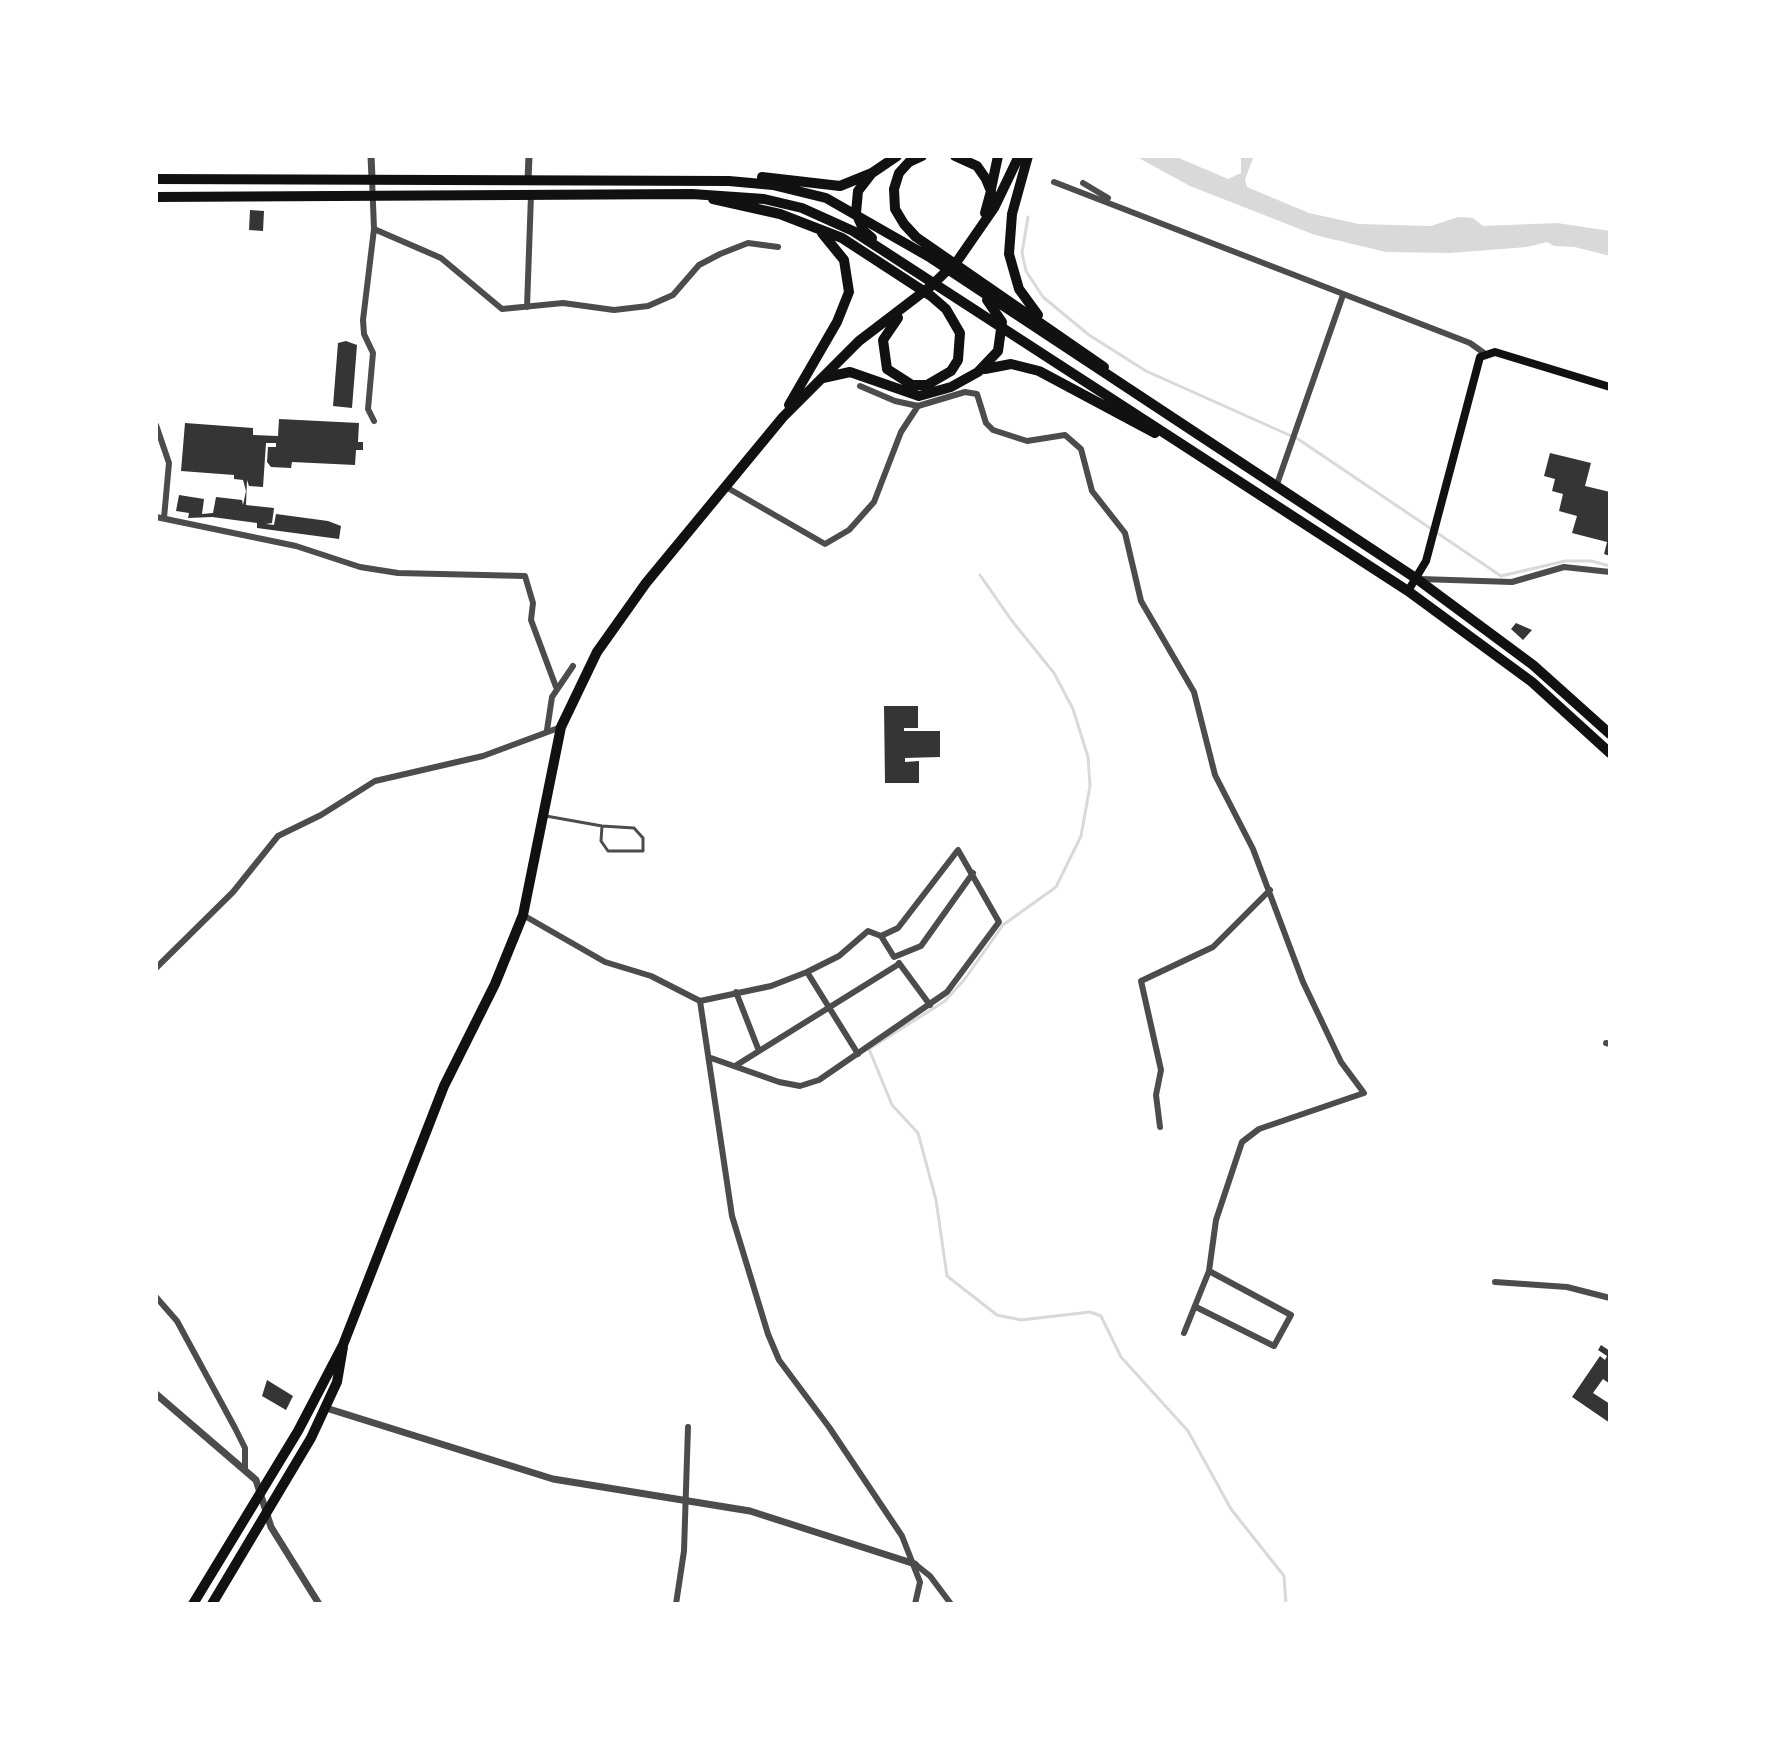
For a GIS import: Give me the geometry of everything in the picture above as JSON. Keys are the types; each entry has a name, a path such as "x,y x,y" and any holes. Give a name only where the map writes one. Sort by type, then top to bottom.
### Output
{"highway":[{"path":"156,179 657,179 734,174 840,186 872,173 897,156"},
{"path":"922,156 909,162 899,173 894,189 895,209 916,237 1057,333 1166,414"},
{"path":"955,156 977,166 991,191"},
{"path":"984,215 998,156"},
{"path":"1024,156 1012,214 1009,254 1012,273 1028,303 1057,333"},
{"path":"967,249 1012,162 1024,156"},
{"path":"786,412 859,341 906,305 967,249 1000,205 1024,156"},
{"path":"967,249 994,208 1012,162"},
{"path":"872,173 858,191 856,213 864,231 931,275 955,296"},
{"path":"657,179 773,185 826,198 856,213 931,258 1417,579 1533,665 1610,734"},
{"path":"692,194 780,214 842,238 931,296 955,321 962,347 958,360 942,379 927,385 912,385 899,379 883,360 881,348 887,330 906,305"},
{"path":"156,197 692,194 764,199 824,217 955,296 1408,591 1532,682 1610,753"},
{"path":"786,412 837,322 849,292 844,260 831,241 810,225"},
{"path":"931,258 993,306 1003,327 998,351 978,372"},
{"path":"198,1601 262,1494 343,1345 444,1086 495,984 523,915 561,727 576,690 617,621 786,412 838,353 906,305"},
{"path":"818,381 830,375 850,372 888,389 919,396 951,387 978,372 1011,364 1039,371 1217,466"},
{"path":"212,1604 326,1408 341,1367 343,1345"}],"main road":[{"path":"1408,591 1426,561 1477,365 1484,353 1499,353 1610,387"}],"street":[{"path":"371,156 374,229 363,320 364,334 373,353 368,409 374,421"},
{"path":"528,180 529,156"},
{"path":"1054,182 1470,343 1484,353"},
{"path":"1083,183 1122,207"},
{"path":"527,307 531,193"},
{"path":"374,229 441,258 502,309 563,303 614,310 648,306 673,295 699,265 720,254 748,243 778,247"},
{"path":"1276,487 1343,295"},
{"path":"860,386 895,401 918,406 965,392 977,394 986,423 993,430 1027,441 1065,435 1081,449 1092,491 1125,533 1141,601 1194,692 1215,775 1270,890 1303,982 1341,1062 1364,1093 1249,1134 1234,1163 1216,1220 1209,1271 1184,1333"},
{"path":"726,487 825,544 849,530 874,502 901,432 918,406"},
{"path":"156,425 169,463 160,518 296,546 385,571 525,576 533,603 531,620 558,685"},
{"path":"1417,579 1512,582 1564,567 1610,572"},
{"path":"547,730 558,685 573,666"},
{"path":"558,685 576,690"},
{"path":"156,968 233,892 278,836 321,815 375,781 483,756 561,727"},
{"path":"711,1058 800,1086 819,1080 930,1005 966,970 987,934 999,922 958,850 898,928 881,936"},
{"path":"894,957 921,946 973,873"},
{"path":"1160,1127 1156,1095 1161,1070 1141,981 1213,947 1270,890"},
{"path":"523,915 605,962 651,976 700,1001 771,986 807,972 839,956 868,931 881,936 930,1005"},
{"path":"735,1066 899,964"},
{"path":"807,972 858,1054"},
{"path":"736,992 759,1051"},
{"path":"700,1001 711,1058 732,1216 768,1334 779,1360 829,1427 902,1536 920,1582 915,1604"},
{"path":"1196,1307 1274,1346 1291,1315 1209,1271"},
{"path":"1495,1282 1567,1287 1610,1298"},
{"path":"156,1297 177,1321 223,1405 245,1448 245,1470"},
{"path":"156,1394 256,1480 271,1527 319,1604"},
{"path":"326,1408 553,1479 750,1511 915,1564 930,1576 951,1604"},
{"path":"676,1604 684,1551 688,1427"}],"lane":[{"path":"542,815 602,826 634,828 643,838 643,851 608,851 601,841 602,826"}],"shaded area":[{"path":"1135,156 1174,156 1228,179 1241,173 1241,156 1254,156 1245,179 1247,187 1309,213 1359,224 1431,226 1458,217 1473,218 1483,226 1557,223 1610,231 1610,256 1547,242 1527,247 1450,253 1386,252 1315,235 1190,186"}],"building":[{"path":"250,210 264,211 263,231 249,230"},
{"path":"346,341 357,345 352,408 333,406 338,343"},
{"path":"279,419 359,423 358,442 363,442 363,450 356,450 355,465 292,462 291,468 271,467 267,462 268,447 276,447 276,443 266,443 263,487 249,486 247,480 246,505 274,508 272,523 266,524 274,525 276,514 328,521 341,526 339,539 257,528 257,523 212,517 188,518 189,513 176,511 179,495 204,499 202,514 213,513 216,497 242,500 243,505 246,491 243,480 234,479 234,475 181,471 185,423 253,428 253,435 278,436"},
{"path":"1550,453 1591,463 1585,486 1610,492 1610,556 1604,554 1607,542 1572,533 1577,516 1559,511 1563,494 1552,491 1555,479 1544,476"},
{"path":"1516,623 1532,630 1523,640 1511,629"},
{"path":"884,706 918,706 918,728 904,728 904,731 940,731 940,757 905,758 905,762 919,761 919,783 885,783"},
{"path":"1601,1345 1610,1351 1610,1384 1603,1379 1593,1393 1610,1404 1610,1423 1572,1397 1600,1356 1605,1360 1607,1356 1598,1350"},
{"path":"267,1380 293,1396 286,1410 262,1396"}],"waterway":[{"path":"1028,217 1022,253 1026,271 1043,297 1089,335 1146,371 1298,439 1501,576 1565,561 1591,561 1610,566"},
{"path":"980,575 1054,673 1073,709 1088,757 1090,786 1081,836 1056,887 1003,925 945,1001 869,1049 892,1105 918,1133 936,1200 947,1276 997,1315 1021,1320 1090,1312 1101,1316 1121,1357 1188,1431 1231,1509 1284,1576 1286,1604"}]}
